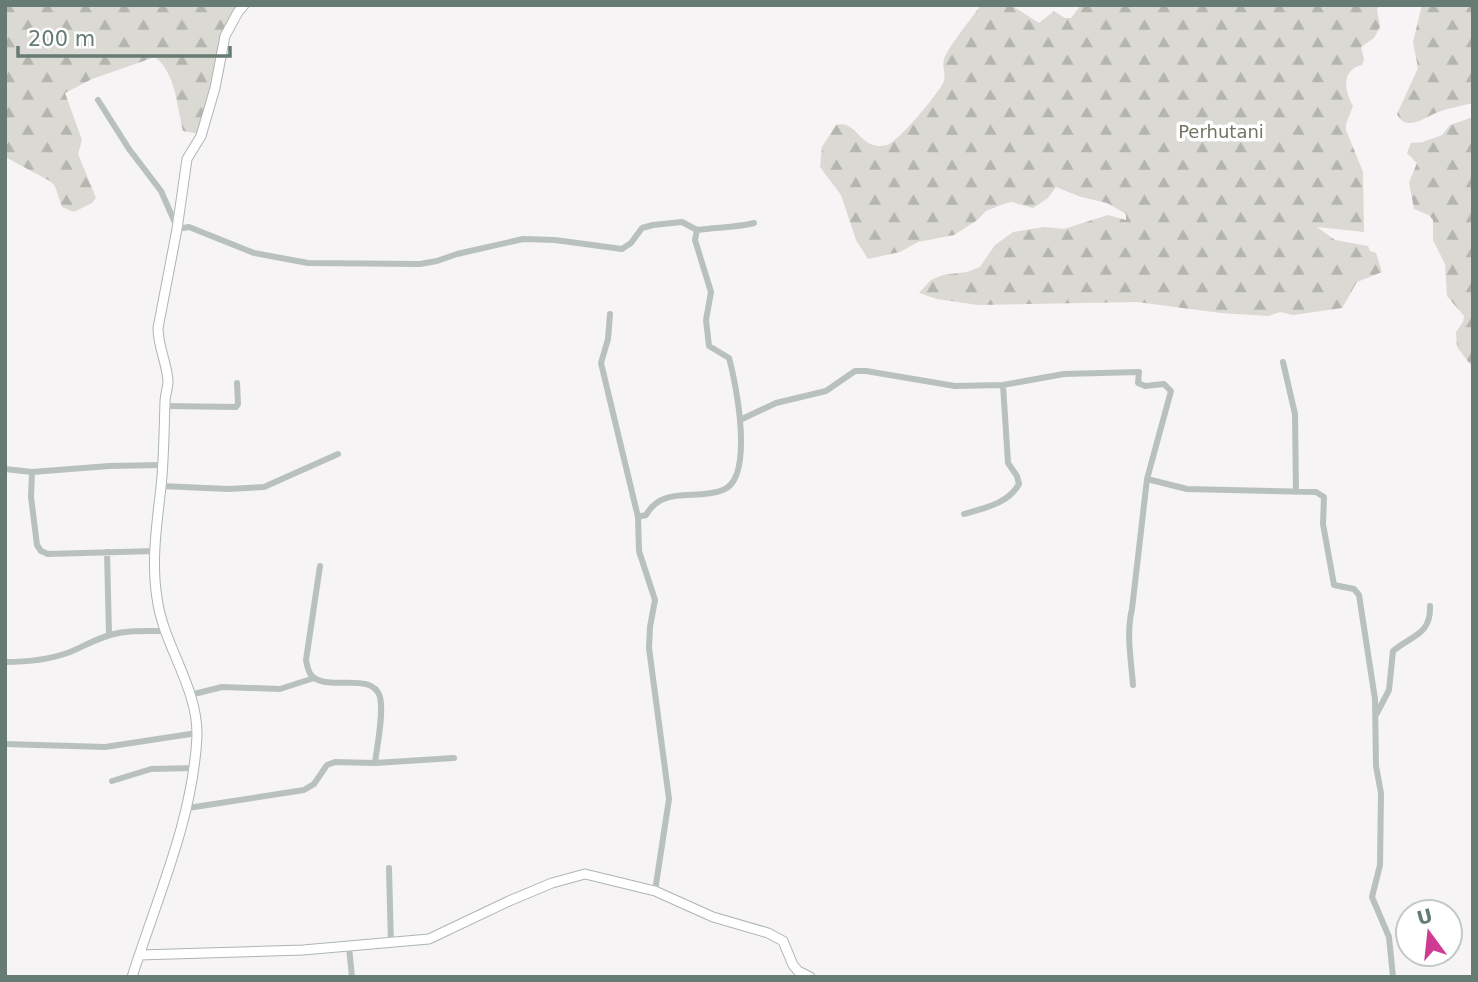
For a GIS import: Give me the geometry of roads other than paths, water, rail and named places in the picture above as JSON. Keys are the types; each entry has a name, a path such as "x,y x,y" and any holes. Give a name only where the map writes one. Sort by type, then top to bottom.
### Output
{"street":[{"path":"132,977 188,808 197,733 190,695 165,631 154,583 167,379 158,328 187,159 201,136 215,88 225,36 244,5"},
{"path":"98,100 129,149 161,191 177,227"},
{"path":"177,227 189,227 254,253 308,263 420,264 523,239 555,240 622,249 631,243 642,228 653,225 682,222 697,230 739,227 754,223"},
{"path":"638,517 646,515 652,503 665,497 725,490 732,485 741,456 740,420 729,358 709,346 706,320 710,292 695,240 697,230"},
{"path":"610,314 608,339 601,363 638,517 639,551 655,600 649,648 669,799 655,891"},
{"path":"1283,362 1295,414 1296,492"},
{"path":"740,420 776,402 826,391 855,371 866,370 955,386 1003,385 1065,374 1124,371 1139,372 1138,383 1145,386 1164,384 1171,391 1147,479 1132,609 1127,629 1133,685"},
{"path":"164,406 236,407 237,383"},
{"path":"964,514 995,505 1015,492 1019,484 1008,463 1003,385"},
{"path":"161,486 228,489 264,486 288,478 338,454"},
{"path":"5,469 32,472 109,466 162,466"},
{"path":"32,472 31,497 37,545 41,551 48,554 155,551"},
{"path":"1147,479 1187,489 1316,492 1324,497 1323,524 1334,585 1354,589 1359,594 1376,715 1376,766 1381,793 1380,865 1372,897 1389,937 1393,977"},
{"path":"107,552 109,635"},
{"path":"314,678 310,675 306,660 320,566"},
{"path":"1376,715 1389,690 1393,651 1426,628 1431,618 1430,606"},
{"path":"5,662 27,662 53,656 127,631 165,631"},
{"path":"190,695 222,687 279,689 314,678 368,684 377,691 381,703 375,763"},
{"path":"5,744 105,747 197,733"},
{"path":"188,808 304,790 314,784 330,763 454,758"},
{"path":"112,781 151,769 193,768"},
{"path":"389,868 391,944"},
{"path":"139,955 349,947 433,938 509,901 572,876 585,874 655,891 713,917 778,938 786,948 793,965 810,977"},
{"path":"349,947 352,977"}],"park label":[{"name":"Perhutani","path":"1221,131"}]}
